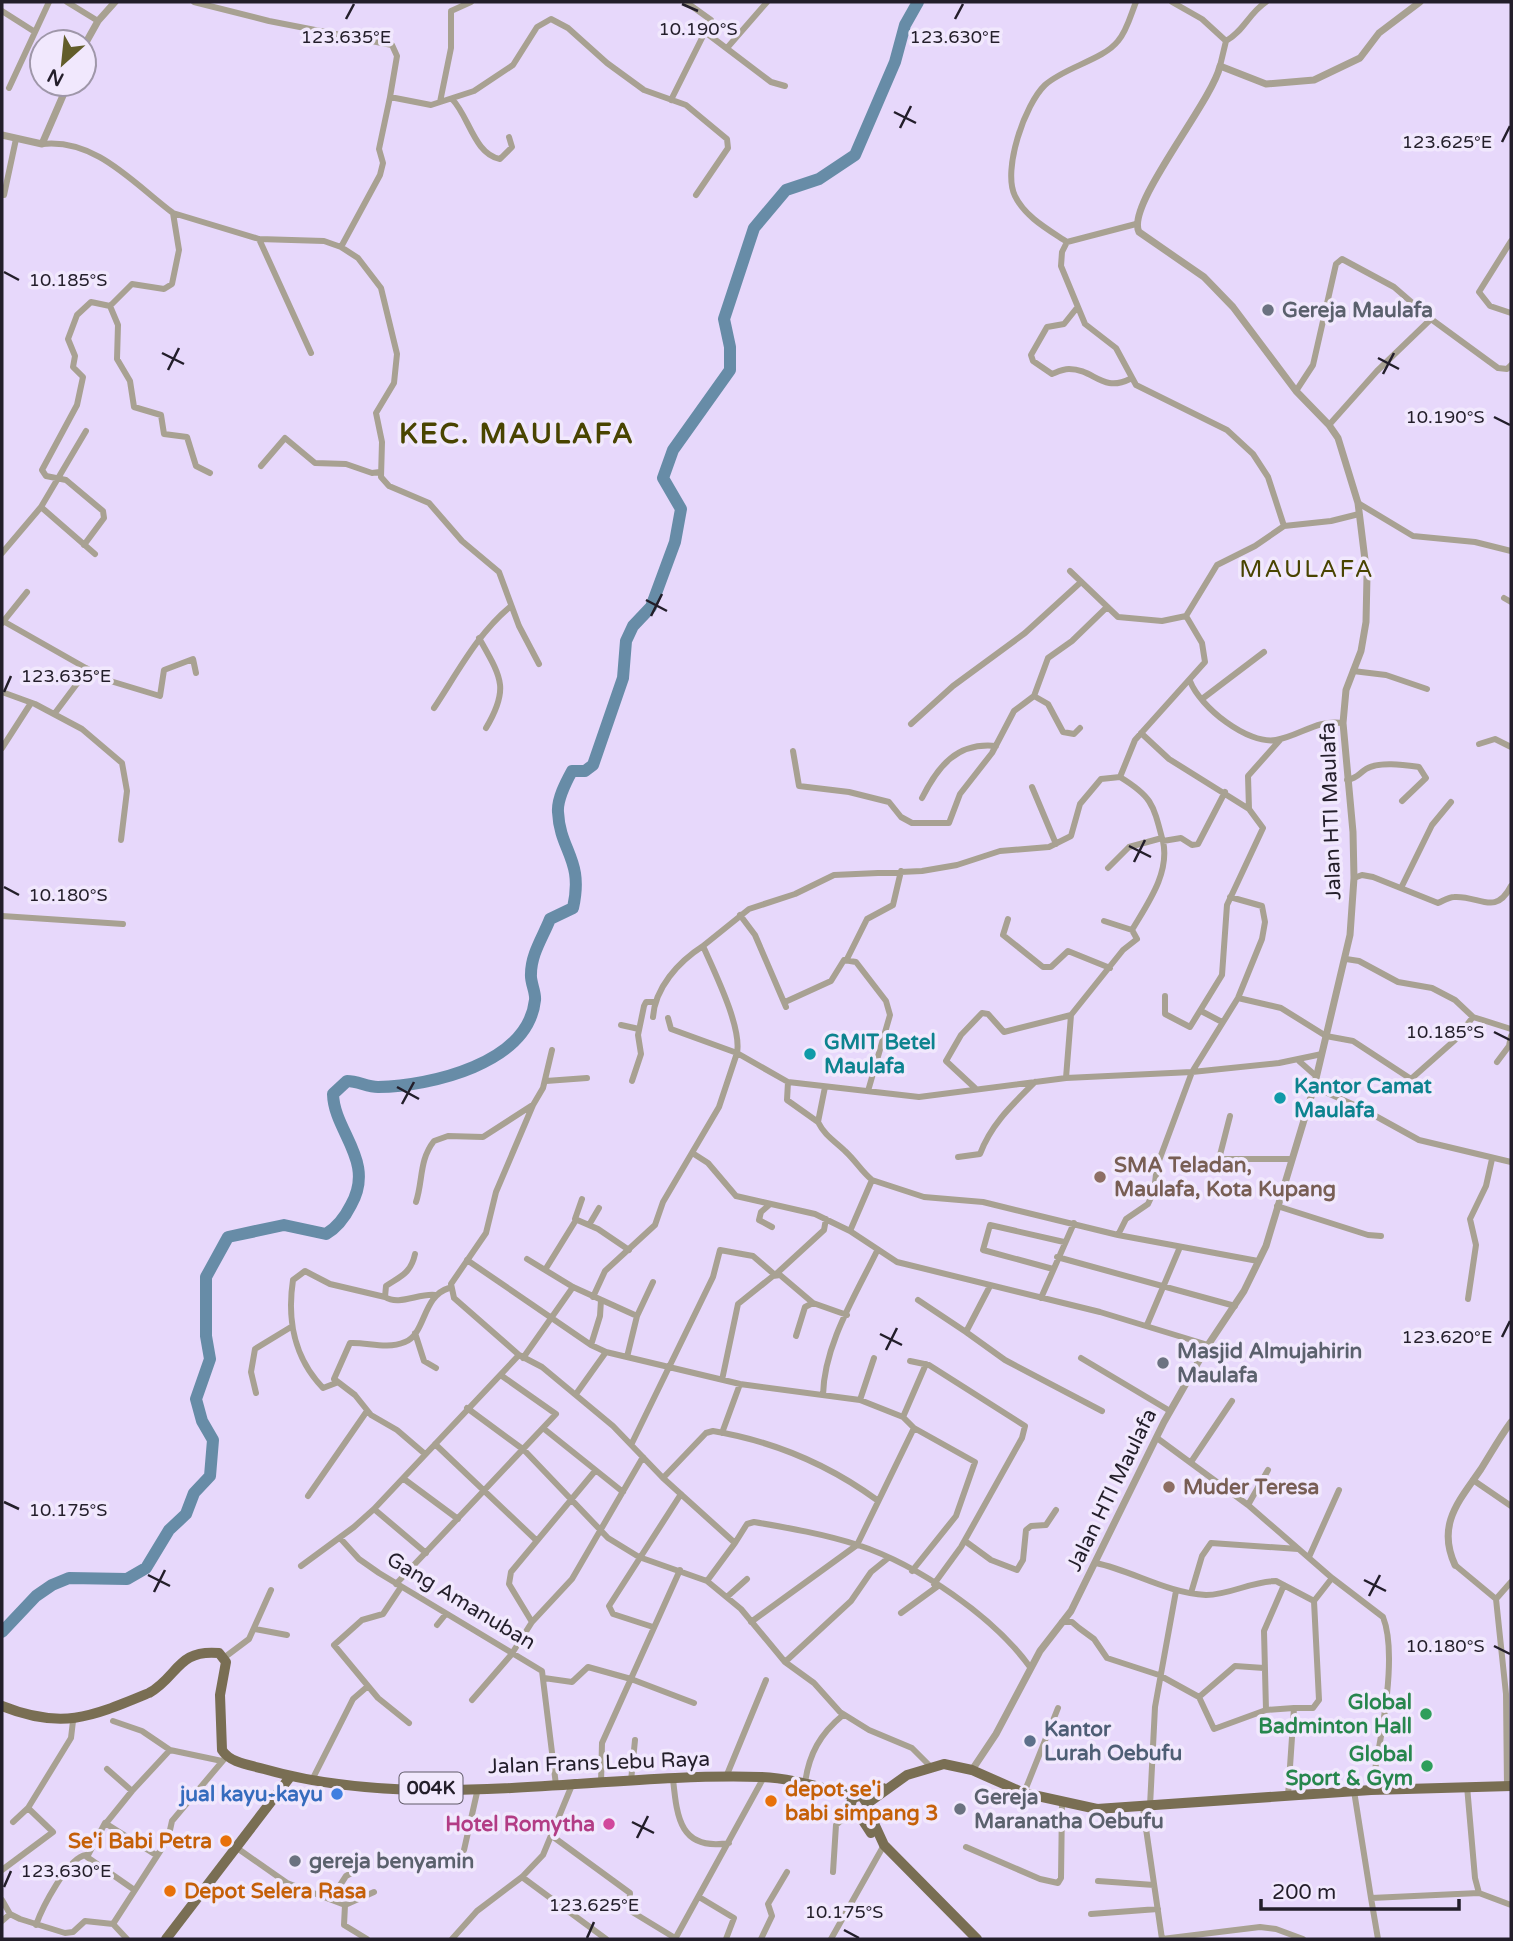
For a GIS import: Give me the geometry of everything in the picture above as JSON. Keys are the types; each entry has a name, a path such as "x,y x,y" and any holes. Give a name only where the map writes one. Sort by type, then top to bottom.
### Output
{"main road":[{"path":"2,1706 26,1716 73,1721 158,1688 180,1662 197,1653 219,1653 225,1657 220,1695 220,1738 224,1759"},
{"name":"Jalan Frans Lebu Raya","path":"224,1759 290,1777 386,1788 478,1788 764,1777 821,1787 859,1804"},
{"path":"975,1939 883,1847 859,1804 930,1766 944,1763 972,1770 1024,1793 1062,1804 1097,1809 1147,1808 1371,1790 1509,1786"},
{"path":"166,1939 290,1777"}],"street":[{"path":"37,28 49,2"},
{"path":"67,2 98,20"},
{"path":"94,28 115,2"},
{"path":"194,2 270,21 392,45 397,56 379,149 383,163 380,175 341,247"},
{"path":"440,102 451,48 451,10 471,2"},
{"path":"671,100 710,17 685,2"},
{"path":"727,48 767,2"},
{"path":"1068,242 1036,220 1015,196 1012,181 1015,146 1029,109 1041,89 1063,70 1118,42 1136,2"},
{"path":"1172,2 1194,13 1226,41"},
{"path":"1266,2 1252,12 1240,33 1226,41 1220,66 1189,127 1154,180 1136,224 1068,242 1062,252 1061,266 1076,309 1085,324 1116,348 1130,379 1144,392 1220,426 1253,454 1268,477 1284,526"},
{"path":"1220,66 1266,84 1314,80 1360,58 1379,33 1420,2"},
{"path":"2,11 29,28"},
{"path":"390,97 424,105 474,91 502,75 520,57 537,27 551,19 568,28 607,63 644,90 692,110 729,142 721,161 696,195"},
{"path":"705,32 771,82 785,86"},
{"path":"9,89 28,47"},
{"path":"42,144 62,98"},
{"path":"452,99 480,145 492,157 500,159 508,154 512,147 509,137"},
{"path":"2,135 93,153 173,213 259,239 314,239 341,247 358,258 379,284 395,337 395,378 376,413 382,442 380,472 389,486 429,503 462,541 494,566 500,574 511,606 539,664"},
{"path":"4,195 16,139"},
{"path":"110,306 132,284 161,289 172,284 179,250 173,213"},
{"name":"Jalan HTI Maulafa","path":"972,1770 996,1734 1030,1667 1062,1622 1096,1563 1115,1517 1170,1411 1208,1345 1235,1306 1258,1261 1314,1087 1346,958 1354,878 1343,723 1346,690 1363,641 1367,604 1358,503 1338,438 1329,425 1296,391 1233,307 1196,270 1139,232 1136,224"},
{"path":"259,239 312,353"},
{"path":"1511,241 1479,292 1490,306 1511,313"},
{"path":"1296,391 1313,365 1330,284 1336,264 1340,260 1353,262 1394,287 1431,319 1498,368 1507,369 1511,365"},
{"path":"84,544 105,514 71,483 46,476 42,470 81,392 83,377 73,367 75,356 68,336 74,319 83,308 97,302 110,306"},
{"path":"110,306 118,325 117,359 130,381 134,407 161,415 164,434 187,437 197,466 210,473"},
{"path":"1076,309 1064,324 1047,327 1031,355 1033,362 1052,374 1072,369 1109,384 1119,385 1130,379"},
{"path":"1329,425 1377,371 1431,319"},
{"path":"2,553 41,507 86,432"},
{"path":"261,466 285,438 315,463 345,464 372,473 380,472"},
{"path":"1358,503 1413,536 1475,542 1511,551"},
{"path":"41,507 95,554"},
{"path":"1070,571 1106,608 1125,619 1162,621 1186,616 1217,565 1255,546 1284,526 1324,522 1359,514"},
{"path":"911,724 953,686 1025,633 1081,582"},
{"path":"27,592 2,622 122,686 160,696 164,670 193,659 196,673"},
{"path":"1504,598 1511,602"},
{"path":"434,708 479,638 492,621 511,606"},
{"path":"793,751 799,786 862,794 893,804 901,817 912,823 938,824 952,820 960,794 996,746 1014,711 1034,696 1048,658 1072,641 1106,608"},
{"path":"1120,777 1126,756 1141,733 1190,681 1206,659 1202,643 1186,616"},
{"path":"479,638 499,679 502,693 486,728"},
{"path":"1202,699 1264,652"},
{"path":"55,713 88,669"},
{"path":"1353,671 1386,675 1427,689"},
{"path":"1190,681 1202,699 1228,724 1262,740 1280,740 1314,725 1343,723"},
{"path":"2,692 55,713 82,729 122,763 127,791 121,840"},
{"path":"1034,696 1048,704 1063,732 1071,735 1080,728"},
{"path":"2,748 31,703"},
{"path":"1141,733 1169,759 1249,809 1262,824 1262,832 1230,897 1222,944 1222,975 1192,1026 1165,1014 1165,996"},
{"path":"1479,744 1494,739 1511,747"},
{"path":"1249,809 1248,776 1280,740"},
{"path":"922,798 937,769 944,763 972,747 996,746"},
{"path":"1347,780 1359,777 1366,769 1375,766 1419,767 1426,778 1402,801"},
{"path":"653,1017 654,1002 685,959 740,915 759,904 795,894 834,875 922,871 957,865 1000,851 1035,850 1056,844 1071,836 1080,804 1096,784 1108,776 1120,777 1146,794 1152,802 1163,839 1165,859 1161,874 1132,930"},
{"path":"1032,787 1056,844"},
{"path":"1108,868 1129,847 1181,838 1192,845 1198,844 1225,792"},
{"path":"1401,888 1432,825 1451,802"},
{"path":"740,915 755,935 785,1005 831,981 847,959 867,919 893,905 901,872"},
{"path":"1354,878 1362,875 1438,903 1455,897 1493,903 1504,898 1511,887"},
{"path":"1118,1235 1126,1219 1148,1204 1154,1191 1157,1166 1192,1072 1238,998 1262,939 1265,916 1260,903 1230,897"},
{"path":"2,916 123,924"},
{"path":"1008,919 1003,934 1043,967 1051,967 1068,951 1110,968"},
{"path":"975,1088 946,1061 961,1035 982,1013 988,1014 1003,1032 1070,1015 1137,939 1132,930 1104,921"},
{"path":"593,1297 605,1271 655,1225 663,1202 694,1154 719,1107 737,1053 738,1036 717,977 702,946"},
{"path":"1346,958 1359,961 1398,982 1432,988 1455,1000 1473,1017 1511,1029"},
{"path":"847,959 856,962 873,982 890,1010 868,1091"},
{"path":"1238,998 1280,1008 1326,1036 1353,1041 1399,1074 1411,1079 1455,1040 1473,1017"},
{"path":"632,1081 641,1054 639,1029 645,1003 654,1002"},
{"path":"1201,1011 1222,1022"},
{"path":"1066,1078 1070,1015"},
{"path":"668,1018 671,1029 737,1053 788,1082 919,1097 1066,1078 1192,1072 1299,1061 1322,1054"},
{"path":"621,1025 639,1029"},
{"path":"1497,1062 1509,1046 1511,1036"},
{"path":"336,1383 327,1388 320,1385 301,1353 291,1327 293,1280 305,1270 330,1284 393,1301 419,1294 435,1295 449,1288 486,1233 496,1192 546,1081 552,1049"},
{"path":"1299,1061 1316,1076"},
{"path":"546,1081 587,1078"},
{"path":"788,1082 787,1100 818,1122 828,1138 845,1150 857,1167 872,1180 917,1196 983,1202 1118,1235 1258,1261"},
{"path":"958,1157 977,1157 1006,1111 1035,1082"},
{"path":"818,1122 825,1087"},
{"path":"1314,1087 1362,1108 1419,1140 1511,1162"},
{"path":"416,1202 422,1182 421,1168 434,1141 448,1136 473,1139 483,1137 533,1105"},
{"path":"1230,1116 1219,1160 1292,1159"},
{"path":"694,1154 708,1163 736,1196 771,1205 804,1209 850,1231 897,1262 1147,1325 1208,1345"},
{"path":"1468,1299 1476,1245 1470,1219 1486,1186 1492,1158"},
{"path":"850,1231 872,1180"},
{"path":"545,1270 576,1220 575,1214 582,1199"},
{"path":"771,1205 764,1208 759,1220 772,1227"},
{"path":"1277,1206 1368,1235 1381,1236"},
{"path":"589,1226 599,1208"},
{"path":"722,1380 738,1304 775,1275 824,1230 826,1219"},
{"path":"576,1220 629,1250"},
{"path":"1041,1298 1074,1223"},
{"path":"1053,1269 983,1250 989,1228 994,1224 1064,1241"},
{"path":"1147,1325 1180,1247"},
{"path":"632,1443 713,1276 720,1250 753,1256 813,1303 847,1315"},
{"path":"823,1395 833,1343 877,1251"},
{"path":"385,1297 386,1286 406,1275 412,1267 415,1254"},
{"path":"1057,1257 1235,1306"},
{"path":"527,1259 573,1287 637,1316"},
{"path":"467,1260 591,1345 606,1352 740,1384 860,1400 903,1417 914,1428 975,1462 958,1511 912,1571"},
{"path":"627,1357 637,1316 653,1282"},
{"path":"966,1332 990,1286"},
{"path":"301,1566 340,1538 404,1479 467,1408 521,1357 552,1319 573,1287"},
{"path":"449,1288 468,1314 521,1357 542,1367 576,1394 632,1443 663,1478 735,1543"},
{"path":"425,1454 367,1411 355,1395 334,1379 350,1343 393,1345 406,1342 415,1333 435,1295"},
{"path":"591,1345 600,1316 601,1300"},
{"path":"918,1300 1005,1360 1102,1410"},
{"path":"796,1336 804,1307 813,1303"},
{"path":"256,1393 251,1372 255,1349 291,1327"},
{"path":"415,1333 424,1361 436,1367"},
{"path":"576,1394 606,1352"},
{"path":"860,1400 874,1357"},
{"path":"1081,1358 1170,1411"},
{"path":"901,1613 936,1585 965,1541 1022,1438 1025,1426 926,1364 910,1361"},
{"path":"903,1417 926,1364"},
{"path":"409,1723 377,1698 334,1645 362,1620 383,1614 399,1586 425,1553 556,1414 502,1376"},
{"path":"722,1433 740,1384"},
{"path":"1191,1462 1232,1401"},
{"path":"467,1408 524,1450 601,1532 639,1557 707,1581 728,1596 785,1662 814,1683 843,1715 880,1736 912,1748 930,1766"},
{"path":"308,1496 367,1411"},
{"path":"1509,1786 1507,1658 1496,1599 1455,1565 1451,1556 1449,1523 1454,1505 1511,1422"},
{"path":"543,1428 623,1492"},
{"path":"751,1622 857,1545 914,1428"},
{"path":"663,1478 706,1433 722,1433 792,1452 824,1470 845,1476 877,1500"},
{"path":"1157,1438 1248,1505 1332,1578 1375,1608 1385,1621 1388,1662 1385,1699 1371,1790"},
{"path":"435,1444 536,1540"},
{"path":"472,1700 511,1655 532,1622 572,1579 643,1457"},
{"path":"532,1622 509,1584 509,1577 536,1540 595,1471"},
{"path":"1248,1505 1268,1471"},
{"path":"404,1479 458,1520"},
{"path":"1473,1480 1511,1506"},
{"path":"1309,1557 1339,1490"},
{"path":"653,1627 609,1609 639,1557 681,1494"},
{"path":"374,1508 425,1553"},
{"path":"965,1541 991,1560 1017,1570 1023,1560 1026,1530 1031,1525 1046,1525 1056,1510"},
{"path":"707,1581 750,1522 857,1545 936,1585 1003,1635 1030,1667"},
{"name":"Gang Amanuban","path":"340,1538 359,1559 399,1586 511,1655 539,1669 544,1678 556,1785"},
{"path":"1191,1593 1202,1556 1211,1543 1298,1549"},
{"path":"785,1662 851,1601 870,1572 887,1559"},
{"path":"1096,1563 1176,1591 1228,1593 1270,1581 1284,1585 1314,1601"},
{"path":"601,1783 602,1743 680,1570"},
{"path":"1062,1622 1072,1622 1094,1639 1107,1658 1159,1675 1199,1697 1214,1729 1266,1710 1313,1708 1319,1700 1314,1601 1332,1578"},
{"path":"728,1596 747,1579"},
{"path":"1496,1599 1511,1582"},
{"path":"1266,1710 1264,1631 1284,1585"},
{"path":"225,1657 243,1646 255,1629 271,1590"},
{"path":"1176,1591 1159,1675 1147,1808 1162,1939 1260,1927 1303,1939"},
{"path":"437,1625 445,1615"},
{"path":"255,1629 288,1635"},
{"path":"1199,1697 1235,1666 1264,1668"},
{"path":"544,1678 572,1682 588,1667 631,1679 694,1703"},
{"path":"726,1777 766,1680"},
{"path":"312,1780 353,1699 368,1686"},
{"path":"1024,1793 1058,1708"},
{"path":"1288,1796 1294,1708"},
{"path":"805,1783 812,1753 821,1735 843,1715"},
{"path":"13,1822 28,1808 71,1738 73,1721"},
{"path":"113,1721 142,1731 170,1750 224,1759"},
{"path":"631,1781 635,1740"},
{"path":"36,1925 48,1898 75,1860 86,1855 107,1822 170,1750"},
{"path":"113,1924 133,1889 169,1839 172,1821 224,1759"},
{"path":"107,1769 132,1791"},
{"path":"552,1836 630,1892 629,1910 675,1939 764,1777"},
{"path":"673,1779 677,1812 687,1833 705,1845 729,1843"},
{"path":"452,1939 483,1906 522,1877 542,1855 572,1784"},
{"path":"1467,1786 1479,1893"},
{"path":"464,1850 478,1788"},
{"path":"1354,1791 1378,1939"},
{"path":"833,1872 836,1825 859,1804"},
{"path":"966,1847 1040,1879 1058,1883 1061,1878 1062,1804"},
{"path":"2,1870 53,1832 28,1808"},
{"path":"107,1822 156,1855"},
{"path":"831,1939 883,1847"},
{"path":"237,1848 287,1882 345,1905 374,1892"},
{"path":"86,1855 133,1889"},
{"path":"331,1899 346,1877 357,1870"},
{"path":"761,1939 772,1916 769,1902 787,1872"},
{"path":"522,1877 606,1939"},
{"path":"1098,1881 1154,1885"},
{"path":"1371,1898 1479,1893 1511,1905"},
{"path":"699,1897 734,1918 726,1939"},
{"path":"2,1900 10,1914 36,1925 69,1933 85,1921 113,1924 128,1939"},
{"path":"345,1905 344,1925 367,1939"},
{"path":"1091,1914 1158,1909"},
{"path":"2,1921 10,1914"}],"waterway":[{"path":"2,1632 36,1596 52,1585 69,1578 127,1579 146,1568 169,1530 186,1514 194,1493 210,1476 213,1440 202,1421 196,1399 210,1359 206,1336 206,1277 228,1237 284,1225 326,1234 344,1218 357,1189 359,1174 352,1147 335,1108 333,1094 347,1081 374,1087 399,1086 449,1076 496,1055 515,1040 528,1022 535,1000 531,977 535,953 550,919 573,908 576,891 574,867 560,826 560,796 572,771 585,771 593,765 623,678 626,641 633,626 651,607 675,542 681,509 663,478 673,450 730,370 730,347 724,319 754,228 786,190 819,179 855,155 895,62 905,25 918,2"}],"place":[{"name":"Gereja Maulafa","path":"1268,310"},
{"name":"GMIT Betel Maulafa","path":"810,1054"},
{"name":"Kantor Camat Maulafa","path":"1280,1098"},
{"name":"SMA Teladan, Maulafa, Kota Kupang","path":"1100,1177"},
{"name":"Masjid Almujahirin Maulafa","path":"1163,1363"},
{"name":"Muder Teresa","path":"1169,1487"},
{"name":"Global Badminton Hall","path":"1426,1714"},
{"name":"Kantor Lurah Oebufu","path":"1030,1741"},
{"name":"Global Sport & Gym","path":"1427,1766"},
{"name":"jual kayu-kayu","path":"337,1794"},
{"name":"depot se'i babi simpang 3","path":"771,1801"},
{"name":"Gereja Maranatha Oebufu","path":"960,1809"},
{"name":"Hotel Romytha","path":"609,1824"},
{"name":"Se'i Babi Petra","path":"226,1841"},
{"name":"gereja benyamin","path":"295,1861"},
{"name":"Depot Selera Rasa","path":"170,1891"}],"district":[{"name":"KEC. MAULAFA","path":"517,434"},
{"name":"MAULAFA","path":"1307,569"}]}
